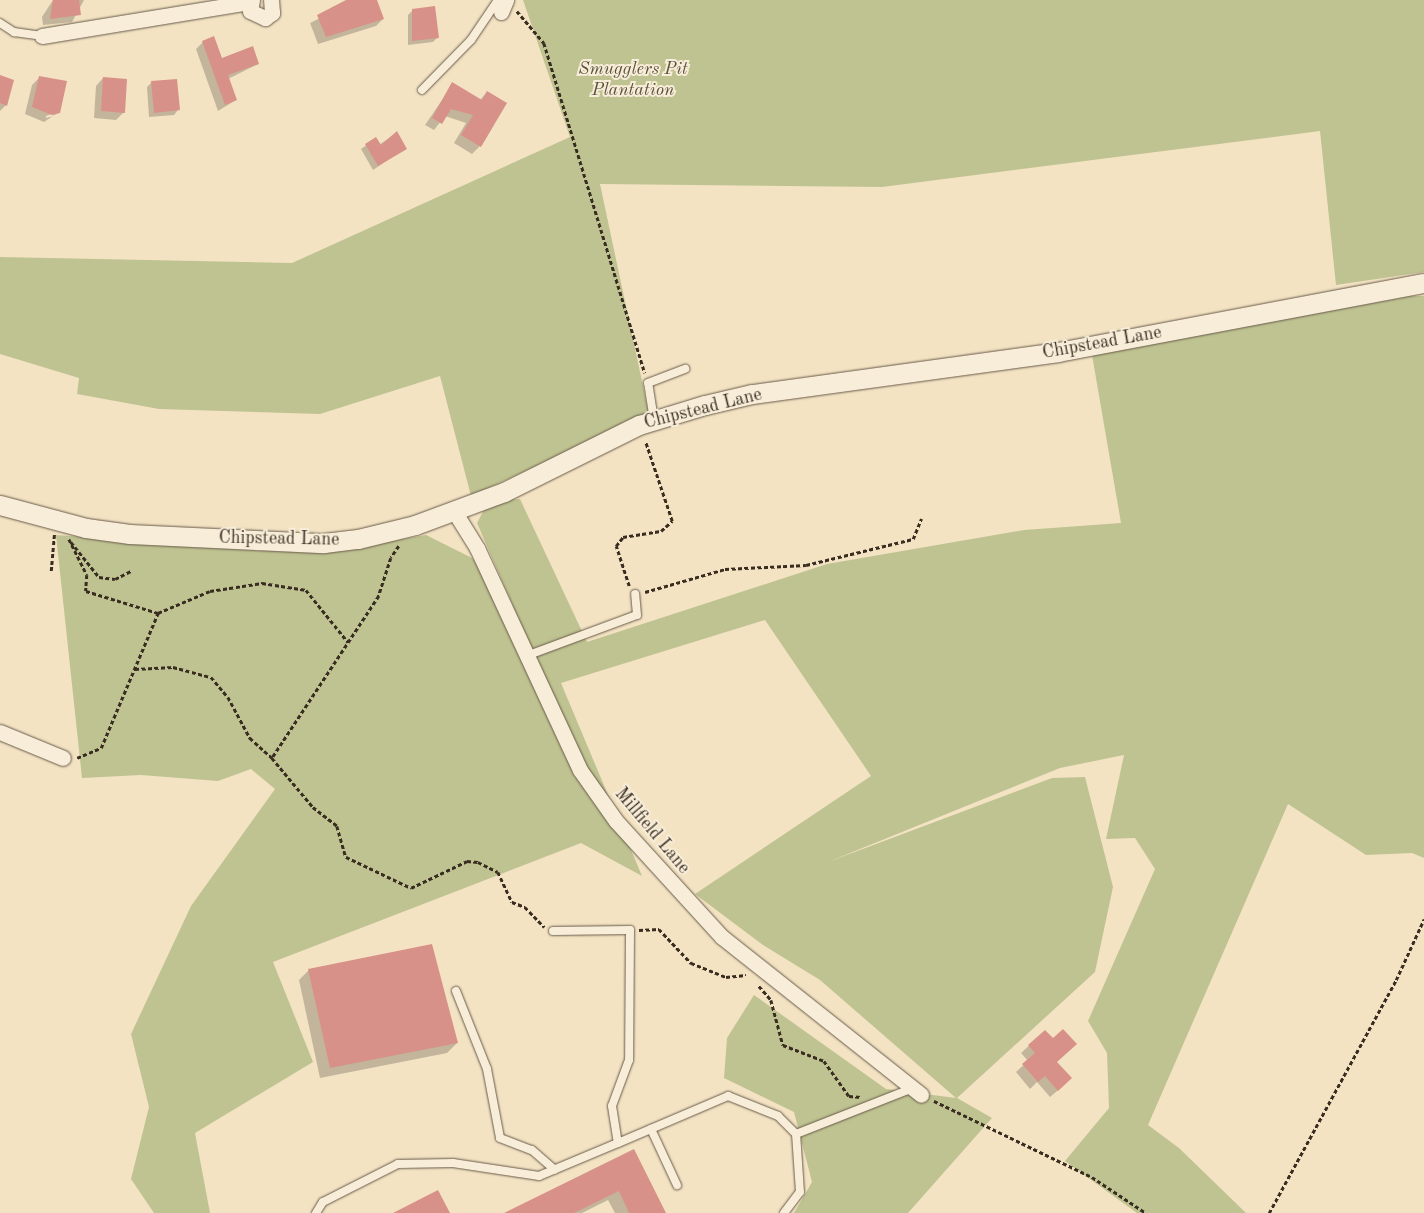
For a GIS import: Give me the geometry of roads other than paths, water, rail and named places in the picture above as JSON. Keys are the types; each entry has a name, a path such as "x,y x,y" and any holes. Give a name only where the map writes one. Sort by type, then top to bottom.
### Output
{"street":[{"path":"42,36 251,1 250,11 265,18 272,13 271,0"},
{"name":"Chipstead Lane","path":"3,509 63,526 130,534 324,543 415,525 504,492 647,423 752,394 1058,352 1424,283"},
{"name":"Millfield Lane","path":"454,511 478,548 580,770 616,821 664,877 722,937 915,1092"},
{"path":"0,732 63,758"}],"lane":[{"path":"422,90 505,5"},
{"path":"0,23 14,32 42,36"},
{"path":"647,423 648,383 685,369"},
{"path":"526,656 637,615 635,594"},
{"path":"553,931 630,930 629,1060 612,1106 618,1143"},
{"path":"456,991 487,1069 500,1138 532,1150 555,1170"},
{"path":"796,1134 885,1099 915,1092"},
{"path":"316,1213 324,1202 398,1164 453,1163 539,1176 728,1096 778,1116 796,1134 800,1192 784,1213"},
{"path":"651,1129 677,1185"}],"park label":[{"name":"Smugglers Pit Plantation","path":"633,80"}]}
